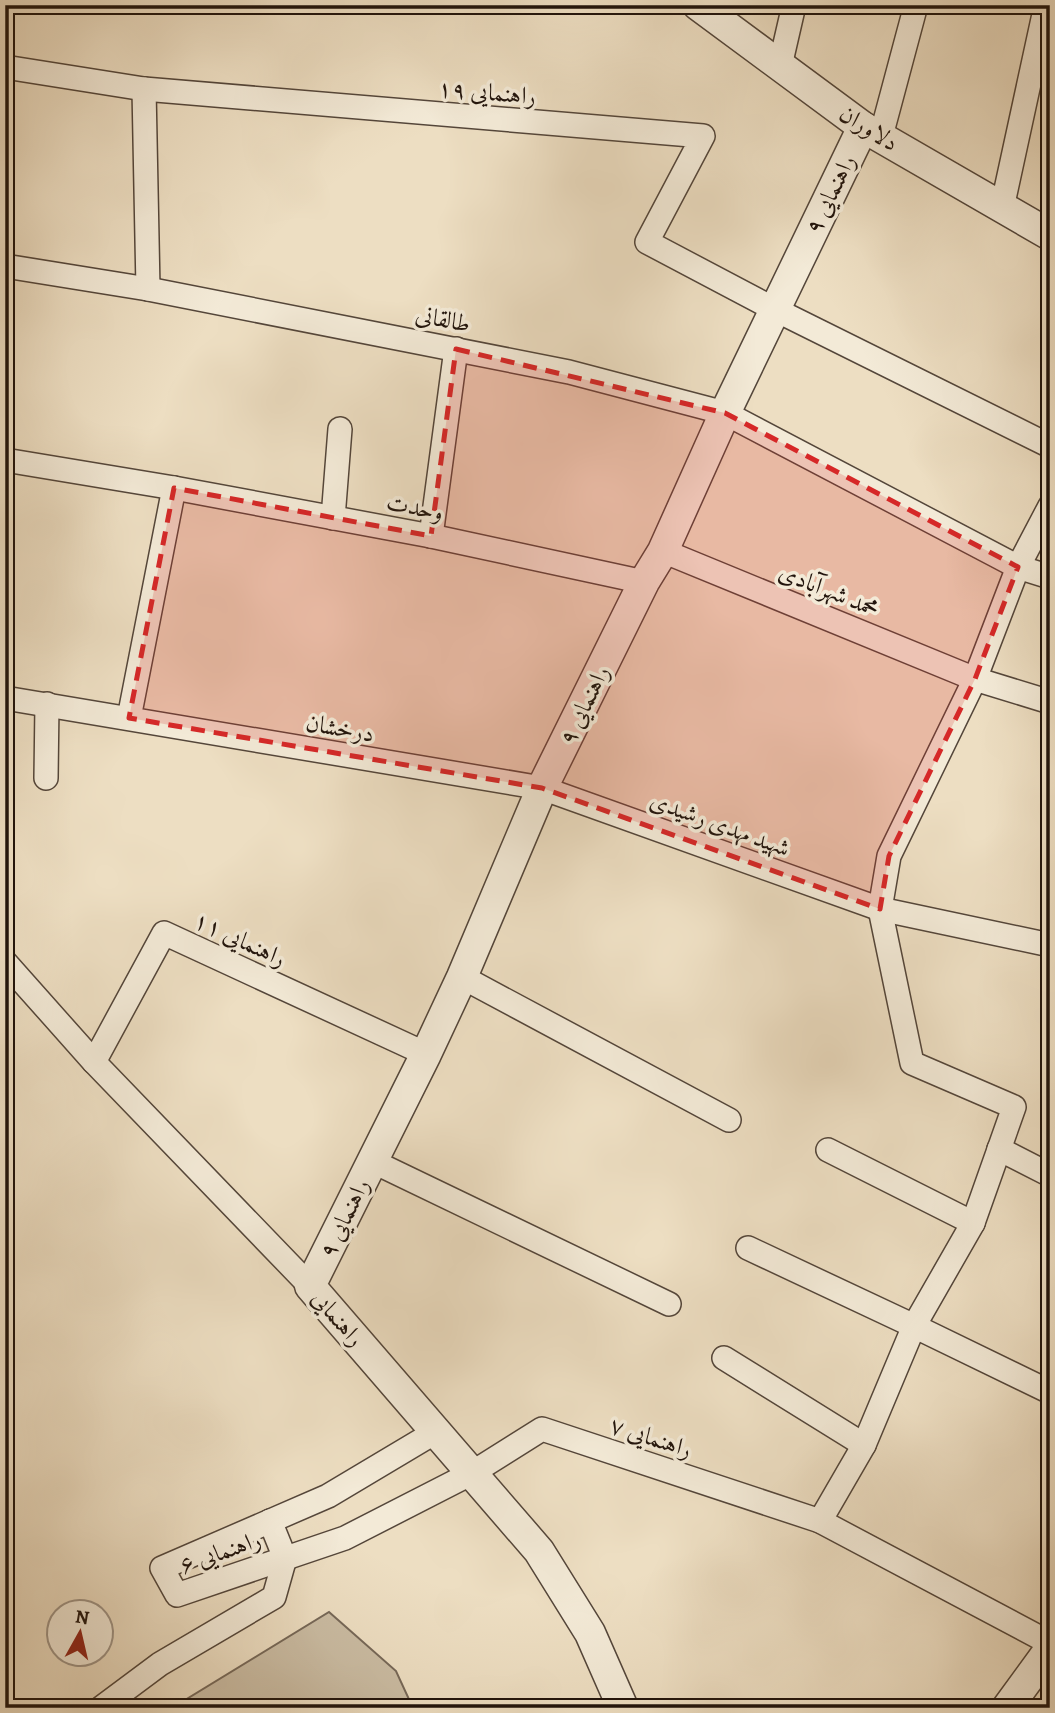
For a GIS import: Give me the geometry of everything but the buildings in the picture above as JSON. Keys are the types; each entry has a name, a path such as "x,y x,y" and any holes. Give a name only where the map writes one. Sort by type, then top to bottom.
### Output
{"street":[{"name":"دلاوران","path":"698,5 872,131 1050,235"},
{"path":"780,66 794,5"},
{"path":"872,131 916,5"},
{"path":"1002,208 1046,5"},
{"name":"راهنمایی ۱۹","path":"5,67 144,89 703,136 647,242 774,309"},
{"path":"144,89 148,289"},
{"name":"راهنمایی ۹","path":"310,1286 426,1054 462,977 542,788 644,582 663,551 774,309 872,131"},
{"name":"طالقانی","path":"5,266 148,289 569,372 725,413 1018,567 1050,577"},
{"path":"774,309 1050,446"},
{"path":"431,536 456,349"},
{"path":"333,518 340,429"},
{"name":"وحدت","path":"5,460 174,488 431,536 644,582"},
{"path":"129,719 174,488"},
{"path":"1050,506 1018,567 975,679 889,856 880,909 912,1063 1014,1107 973,1223 914,1325 864,1445 820,1521 1050,1643"},
{"name":"محمد شهرآبادی","path":"663,551 975,679 1050,702"},
{"name":"درخشان","path":"5,698 542,788"},
{"path":"46,779 47,705"},
{"name":"شهید مهدی رشیدی","path":"542,788 880,909 1050,945"},
{"name":"راهنمایی ۱۱","path":"94,1062 164,933 426,1054"},
{"name":"راهنمایی","path":"9,975 310,1286 539,1551 590,1633 623,1708"},
{"path":"462,977 729,1120"},
{"path":"999,1149 1050,1175"},
{"path":"828,1150 973,1223"},
{"path":"372,1161 669,1304"},
{"path":"747,1248 914,1325 1050,1392"},
{"path":"724,1358 864,1445"},
{"name":"راهنمایی ۷","path":"472,1473 542,1429 820,1521"},
{"name":"راهنمایی ۶","path":"437,1431 328,1496 162,1568 177,1595 345,1538 472,1473"},
{"path":"101,1708 160,1664 274,1597 285,1558 270,1521"},
{"path":"1007,1708 1050,1649"}],"highlighted area":[{"path":"456,349 725,413 1018,567 975,679 889,856 880,909 542,788 129,718 174,488 431,536"}],"shaded area":[{"path":"329,1612 396,1671 413,1708 172,1708"}]}
